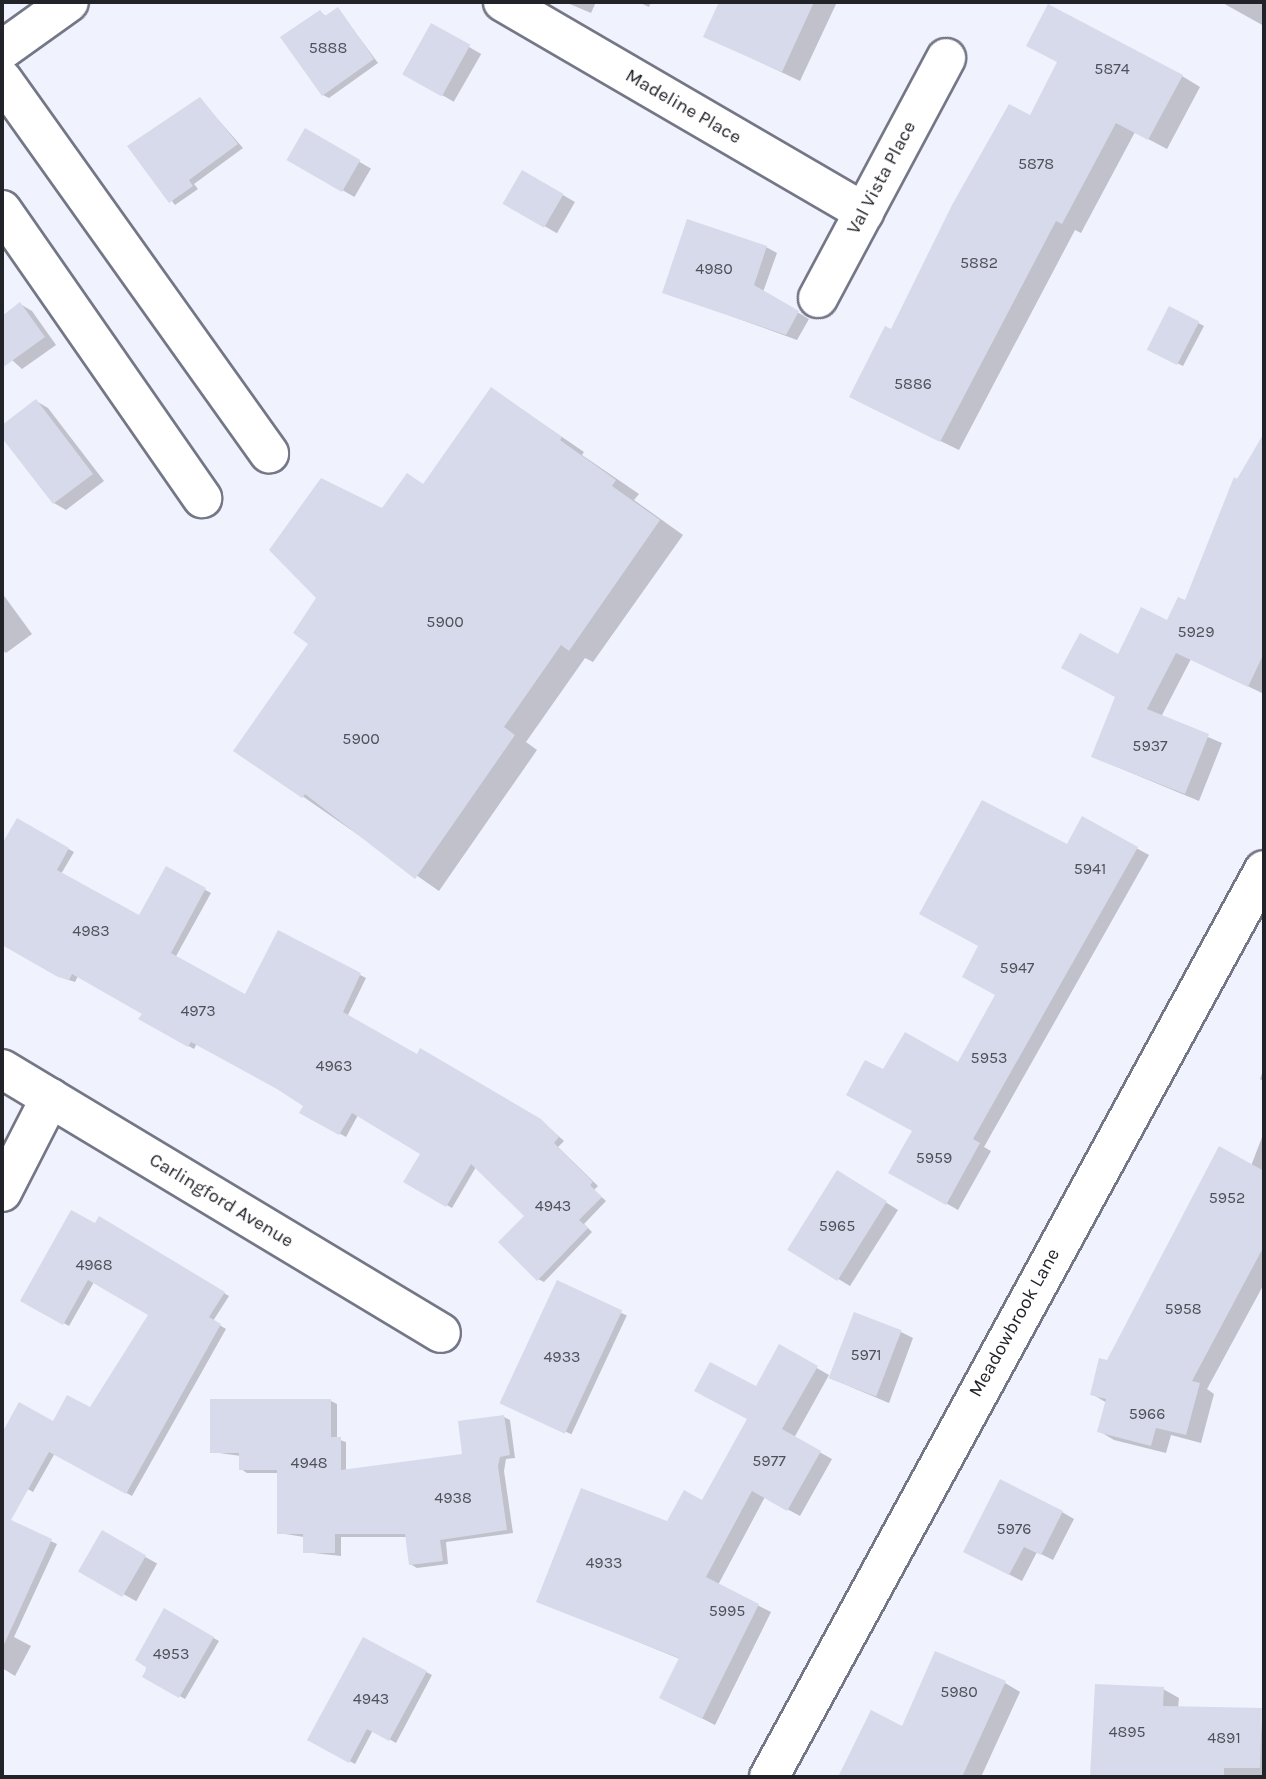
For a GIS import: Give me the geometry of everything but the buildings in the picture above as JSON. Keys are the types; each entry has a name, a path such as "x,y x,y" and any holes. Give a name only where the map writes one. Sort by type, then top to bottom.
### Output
{"street":[{"path":"2,50 69,2"},
{"name":"Madeline Place","path":"503,2 864,212"},
{"name":"Val Vista Place","path":"818,298 946,58"},
{"path":"2,79 269,454"},
{"path":"2,210 202,498"},
{"name":"Meadowbrook Lane","path":"769,1777 1264,870"},
{"name":"Carlingford Avenue","path":"2,1069 441,1333"},
{"path":"2,1192 50,1098"}]}
